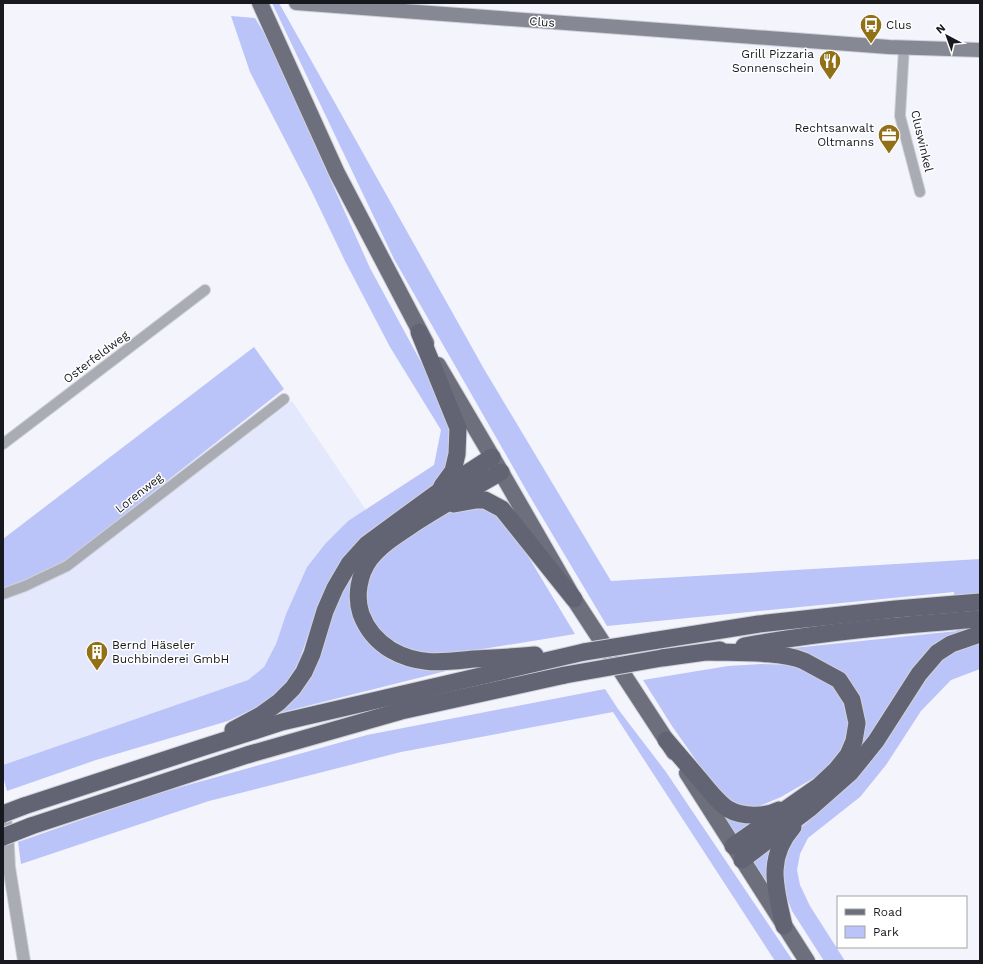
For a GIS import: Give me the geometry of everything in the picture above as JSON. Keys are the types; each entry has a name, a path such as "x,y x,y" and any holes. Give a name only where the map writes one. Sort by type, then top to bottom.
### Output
{"highway":[{"path":"419,332 458,428 458,454 453,471 439,500"},
{"path":"492,457 382,546 370,559 359,584 358,596 360,608 365,624 372,636 383,645 407,658 419,661 438,662 554,656 767,623 896,609 980,602"},
{"path":"204,747 261,715 279,702 293,688 304,672 312,654 325,611 335,588 349,564 367,544 439,500 502,472"},
{"path":"439,500 485,500 502,509 574,599"},
{"path":"3,838 31,826 247,755 401,711 565,675 662,658 708,652 789,638 916,624 980,619"},
{"path":"738,853 855,767 879,736 919,674 937,654 951,644 980,634"},
{"path":"708,652 770,654 799,658 839,680 852,700 857,723 854,741 848,755 836,770 819,786 805,804 780,846 774,875 784,926"},
{"path":"3,813 282,722 554,656"},
{"path":"666,740 716,799 729,809 742,813 759,815 773,813 805,804"}],"main road":[{"path":"260,3 337,173 419,332 502,472 574,599 807,961"},
{"name":"Clus","path":"296,3 904,48 980,50"}],"street":[{"name":"Cluswinkel","path":"904,48 900,116 920,192"},
{"name":"Osterfeldweg","path":"3,444 205,290"},
{"name":"Lorenweg","path":"3,594 25,586 67,566 284,399"},
{"path":"3,813 7,828 9,867 24,961"}],"shaded area":[{"path":"292,401 366,510 348,521 325,544 307,567 286,614 276,644 264,667 248,680 3,765 3,598 25,591 69,570"}],"green space":[{"path":"272,3 279,3 484,369 611,581 980,559 980,669 951,680 921,711 886,765 860,797 808,838 800,854 797,870 800,885 810,906 845,961 824,961 792,911 783,887 780,866 793,835 859,775 867,764 837,671 822,661 784,649 957,631 954,592 607,626 529,495 394,259"},
{"path":"231,16 255,18 267,38 370,268 447,410 454,433 451,462 433,489 318,607 299,661 289,680 270,699 228,721 96,760 7,791 3,776 3,765 248,680 264,667 276,644 286,614 307,567 325,544 348,521 434,465 441,430 390,347 345,261 312,192 250,72"},
{"path":"254,347 284,389 64,562 21,582 3,588 3,539"},
{"path":"485,507 508,523 575,634 440,656 398,646 378,631 369,613 365,593 370,574 380,558 395,544 424,526 455,510"},
{"path":"360,561 355,577 376,649 395,662 414,666 454,669 275,714 338,593"},
{"path":"761,664 799,665 822,675 841,695 849,725 840,754 819,775 781,797 757,807 739,805 719,793 672,726 643,680 728,666"},
{"path":"605,689 618,709 666,772 793,961 775,961 613,712 401,752 209,801 21,864 18,842 152,795 367,735"},
{"path":"719,810 765,818 737,836"},
{"path":"777,840 772,890 751,860"}],"place":[{"name":"Clus","path":"871,44"},
{"name":"Grill Pizzaria Sonnenschein","path":"830,80"},
{"name":"Rechtsanwalt Oltmanns","path":"889,154"},
{"name":"Bernd Häseler Buchbinderei GmbH","path":"97,672"}]}
